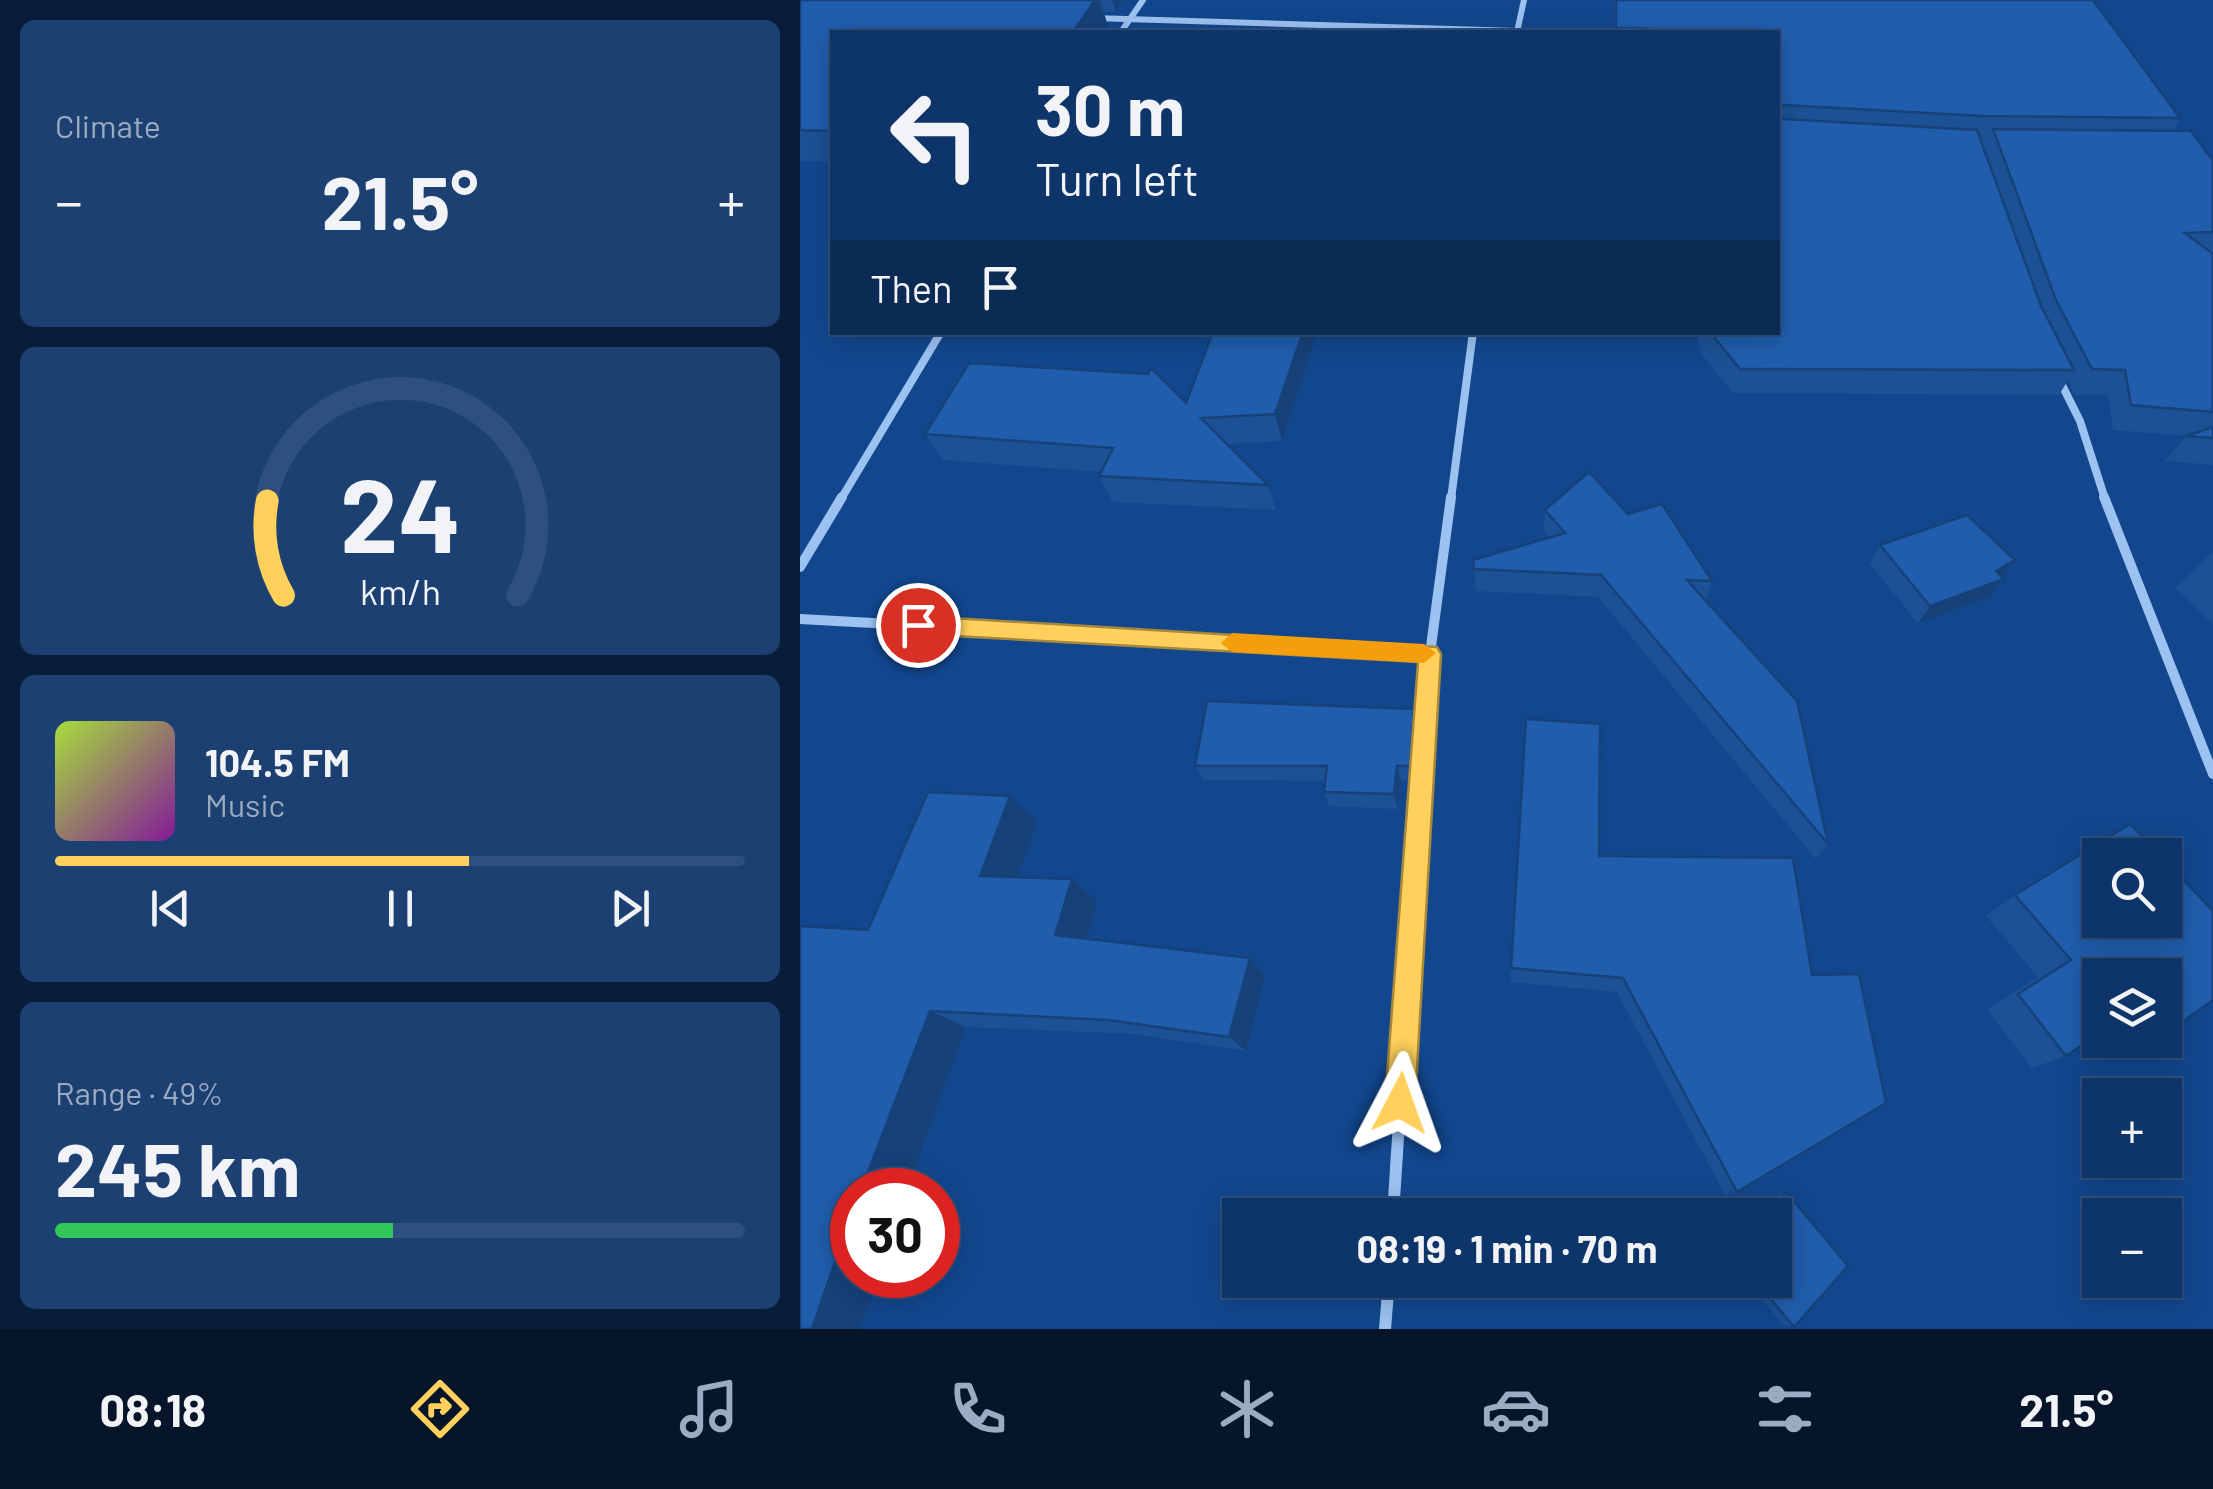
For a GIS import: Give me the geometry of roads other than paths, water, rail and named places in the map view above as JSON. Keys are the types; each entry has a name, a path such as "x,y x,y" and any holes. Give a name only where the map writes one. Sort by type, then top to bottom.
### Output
{"street":[{"path":"1122,30 1144,0"},
{"path":"1517,30 1524,0"},
{"path":"1090,18 1452,30"},
{"path":"800,567 939,335"},
{"path":"1394,1198 1430,654 1473,335"},
{"path":"2050,360 2080,421 2116,534 2213,774"},
{"path":"800,619 1430,654"},
{"path":"1386,1329 1388,1298"}]}
